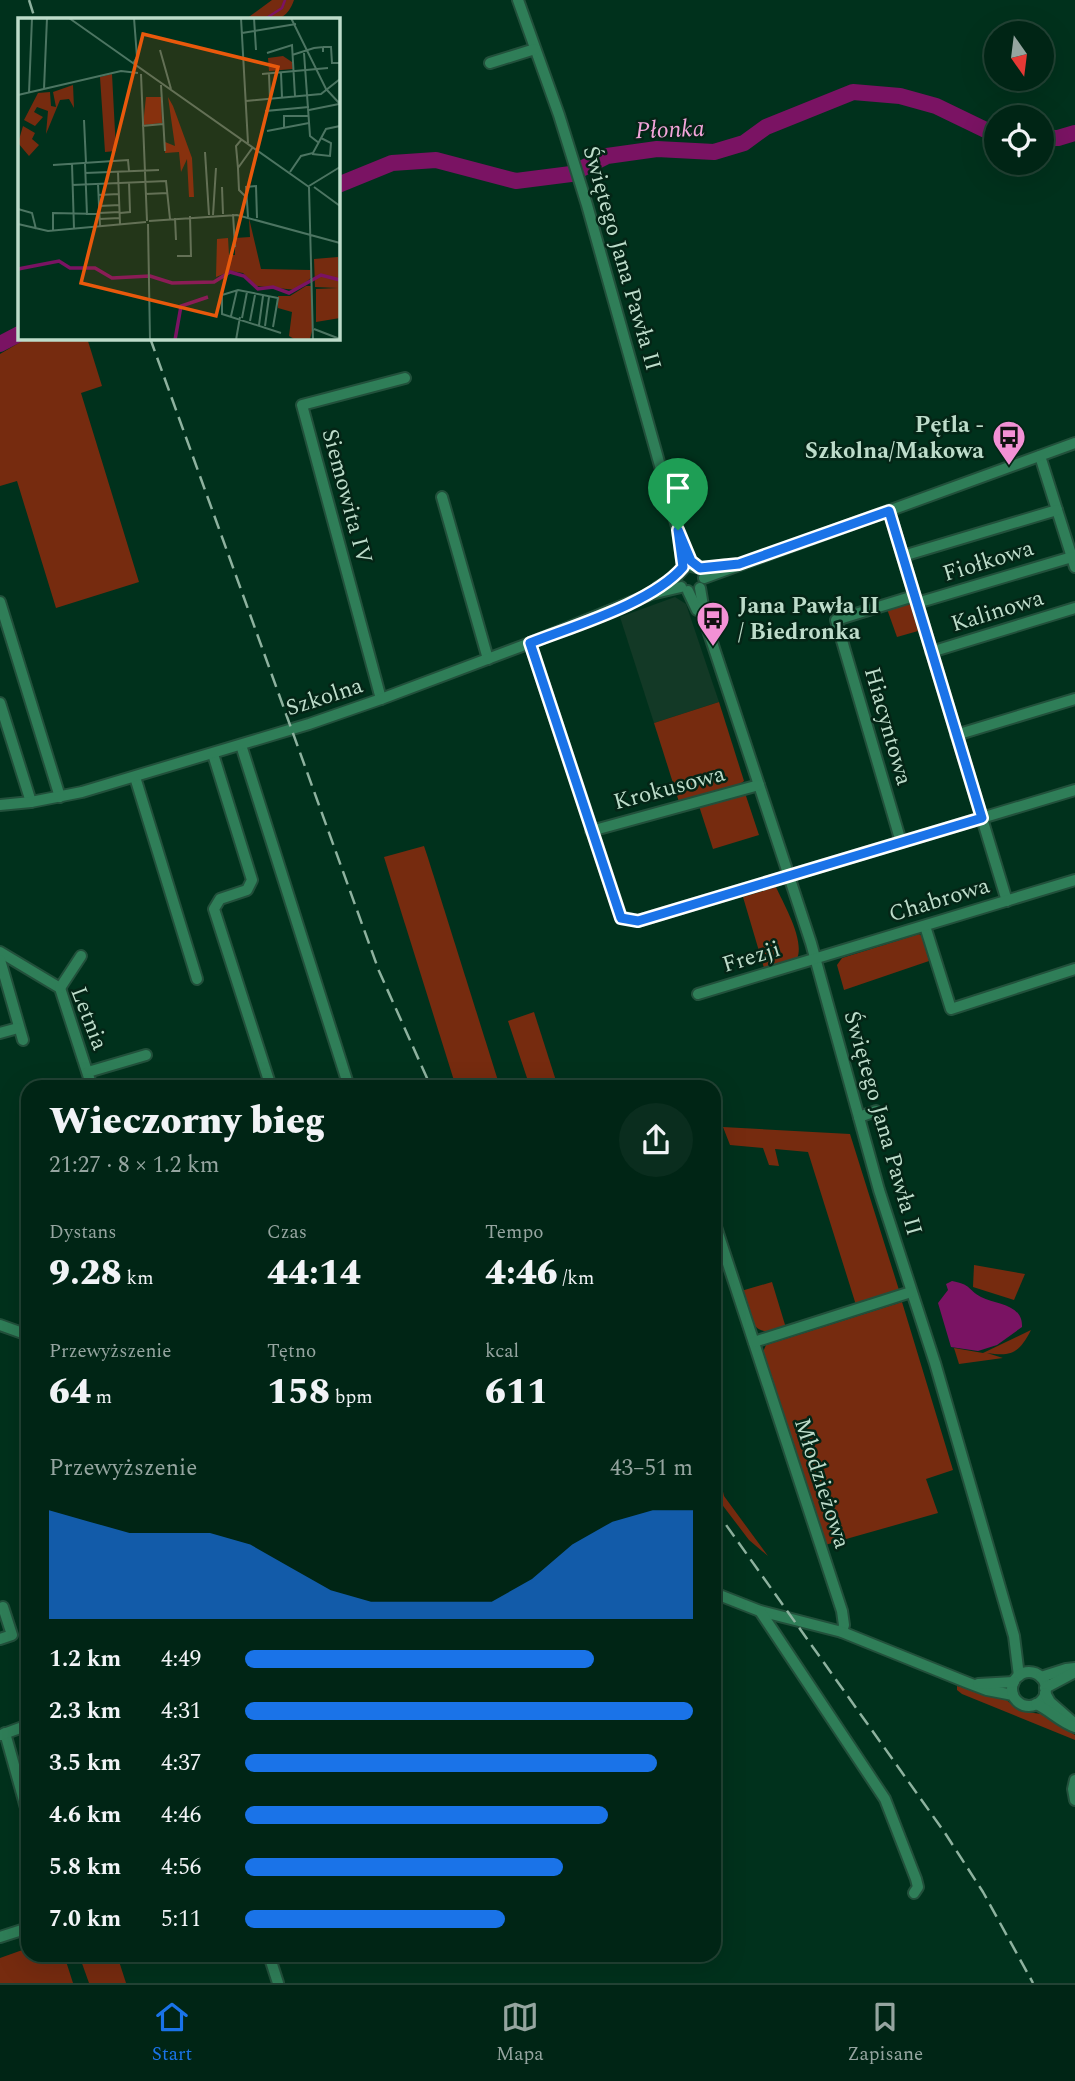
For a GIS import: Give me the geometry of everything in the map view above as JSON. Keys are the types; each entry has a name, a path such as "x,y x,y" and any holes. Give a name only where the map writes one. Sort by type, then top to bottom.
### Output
{"street":[{"name":"Świętego Jana Pawła II","path":"518,0 587,205 691,577 815,959 879,1190 938,1375 1014,1636 1016,1679 1013,1695"},
{"path":"490,63 535,49"},
{"name":"Siemowita IV","path":"381,699 302,405 405,378"},
{"name":"Szkolna","path":"0,805 60,797 135,777 381,699 530,643 691,577 739,564 1075,443"},
{"path":"1040,456 1073,555"},
{"path":"442,497 488,659"},
{"path":"903,556 1057,510"},
{"name":"Fiołkowa","path":"889,511 1007,901"},
{"name":"Fiołkowa","path":"915,600 1073,555"},
{"name":"Hiacyntowa","path":"901,842 836,620 915,600"},
{"path":"0,602 60,797"},
{"name":"Kalinowa","path":"931,652 1075,608"},
{"path":"530,643 621,918 638,921 1075,790"},
{"path":"956,735 1075,699"},
{"path":"0,703 31,802"},
{"path":"241,745 347,1080"},
{"path":"213,754 252,880 247,890 220,899 214,909 269,1080"},
{"path":"135,777 197,979"},
{"name":"Krokusowa","path":"591,831 759,785"},
{"name":"Chabrowa","path":"815,959 1075,880"},
{"path":"925,926 951,1009 1075,970"},
{"name":"Letnia","path":"0,952 60,988 90,1080"},
{"path":"60,988 81,956"},
{"name":"Frezji","path":"698,994 815,959"},
{"path":"0,960 23,1040"},
{"path":"0,1033 18,1028"},
{"path":"88,1072 146,1055"},
{"path":"859,1117 876,1111"},
{"name":"Młodzieżowa","path":"721,1244 842,1611 842,1632"},
{"path":"754,1342 911,1292"},
{"path":"0,1325 21,1332"},
{"path":"721,1596 760,1612 842,1632 987,1690 1013,1695 1023,1704 1036,1704 1067,1724 1075,1725"},
{"path":"0,1639 12,1635 3,1606"},
{"path":"760,1612 885,1799 916,1879 918,1887 914,1893"},
{"name":"Świętego Jana Pawła II","path":"1014,1636 1051,1702 1075,1725"},
{"path":"975,1685 1016,1679 1041,1683 1066,1669 1075,1670"},
{"path":"1036,1704 1041,1683"},
{"path":"21,1727 2,1734 21,1793"},
{"path":"1075,1780 1075,1800"},
{"path":"0,1937 21,1930"},
{"path":"271,1962 278,1983"}],"shaded area":[{"path":"272,0 294,0 286,14 281,17 247,18"},
{"path":"24,340 88,340 102,386 81,393 139,582 56,608 17,481 0,486 0,354"},
{"path":"675,597 686,604 719,702 654,723 620,617"},
{"path":"910,602 918,631 897,637 887,609"},
{"path":"719,702 744,781 737,786 679,802 654,723"},
{"path":"745,793 759,835 713,849 699,806"},
{"path":"424,846 498,1080 454,1080 384,857"},
{"path":"776,887 796,933 799,951 797,959 764,968 743,897"},
{"path":"919,934 922,936 929,961 844,990 837,965 842,958"},
{"path":"534,1012 556,1080 528,1080 508,1021"},
{"path":"723,1127 850,1134 899,1290 856,1305 808,1152 775,1149 779,1166 769,1165 763,1148 730,1145"},
{"path":"974,1265 1025,1274 1014,1300 973,1287"},
{"path":"952,1281 966,1286 981,1297 1008,1306 1018,1314 1022,1327 997,1345 978,1351 951,1347 938,1303 948,1290 946,1284"},
{"path":"772,1282 786,1328 765,1331 759,1329 750,1318 741,1291"},
{"path":"902,1302 953,1470 926,1479 938,1513 825,1545 763,1352 766,1345"},
{"path":"1031,1330 1023,1344 1014,1352 987,1353 1003,1358 959,1364 954,1348 983,1353"},
{"path":"721,1483 724,1496 768,1556 749,1540 721,1503"},
{"path":"957,1686 1004,1698 1020,1711 1041,1714 1075,1735 1075,1740 962,1694 957,1690"},
{"path":"21,1950 21,1962 66,1962 73,1983 0,1983 0,1958"},
{"path":"82,1962 119,1962 126,1983 89,1983"}],"waterway":[{"path":"267,18 282,8 285,0"},
{"name":"Płonka","path":"340,184 392,163 436,160 516,181 571,174 607,156 657,149 714,152 744,143 766,127 853,92 900,96 936,106 984,129"},
{"name":"Płonka","path":"1054,138 1075,133"},
{"name":"Płonka","path":"0,344 18,335"}],"railway":[{"path":"29,0 35,18"},
{"path":"151,340 379,971 428,1080"},
{"path":"721,1518 945,1833 983,1892 1033,1983"}],"place":[{"name":"Pętla - Szkolna/Makowa","path":"1009,467"},
{"name":"Jana Pawła II / Biedronka","path":"713,648"}],"route":[{"path":"889,511 982,818 638,921 621,918 530,643 651,594 675,578 683,567 678,530 691,561 704,569 749,561 889,511"}]}
